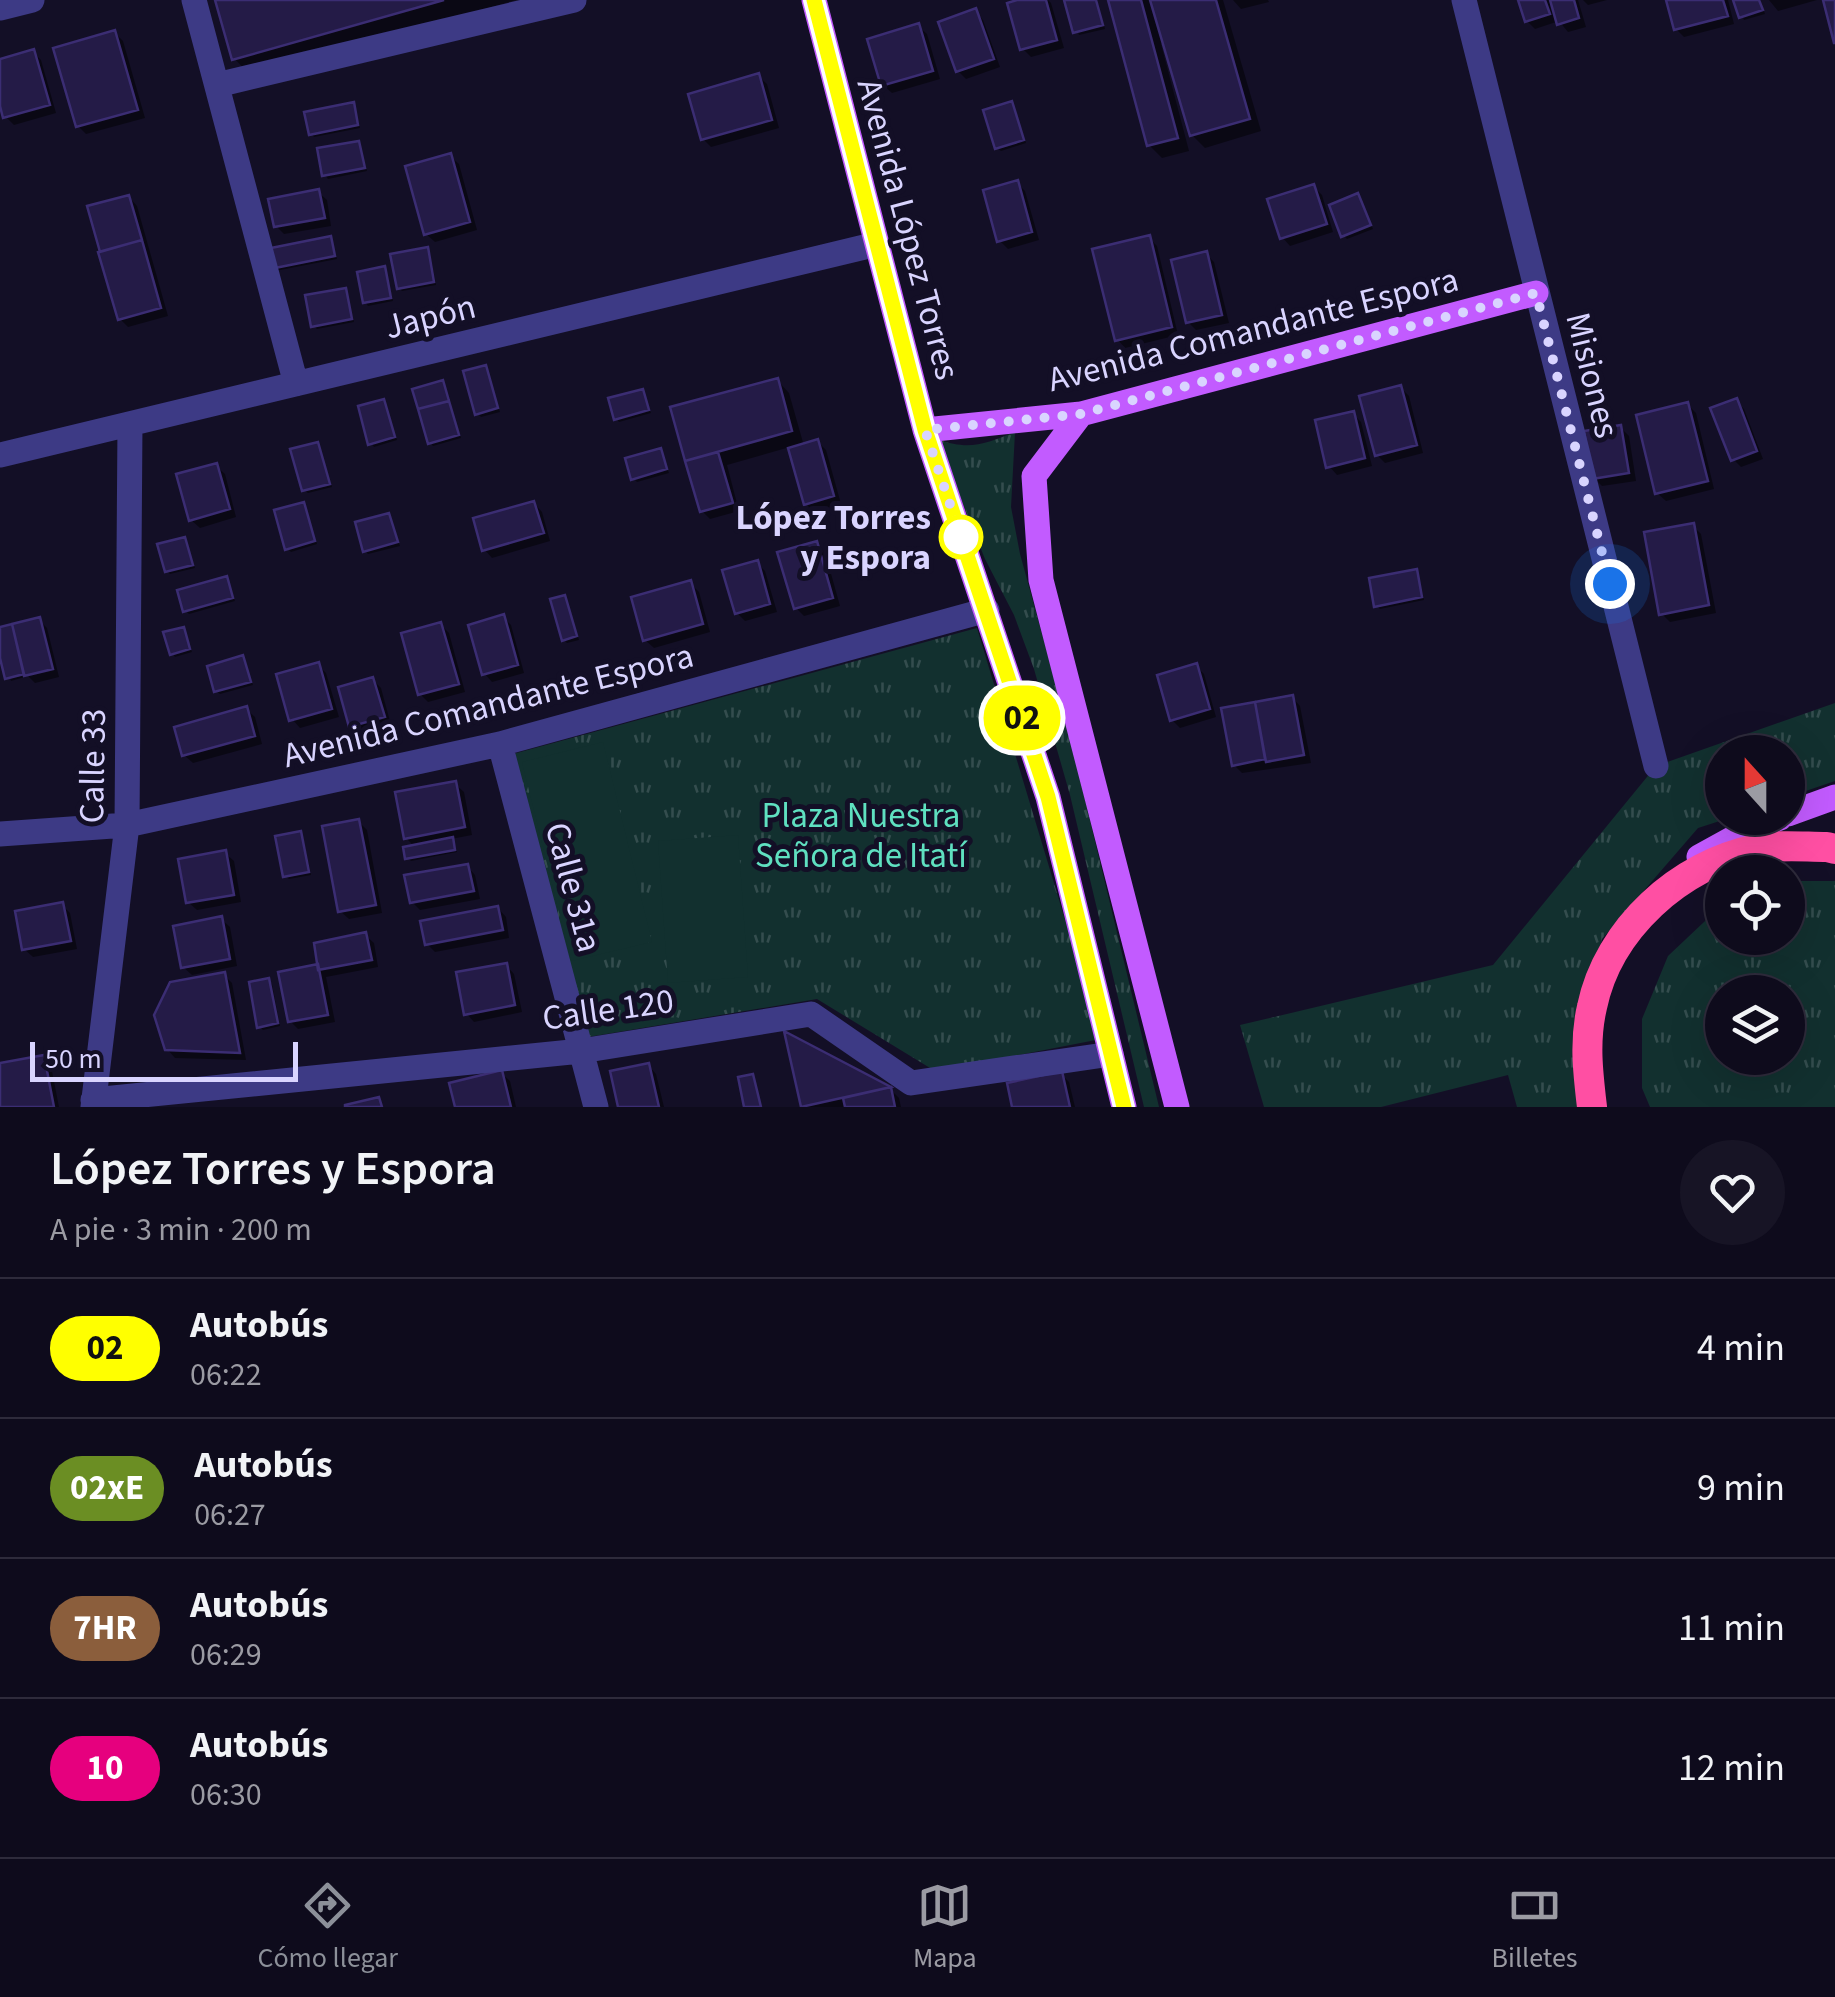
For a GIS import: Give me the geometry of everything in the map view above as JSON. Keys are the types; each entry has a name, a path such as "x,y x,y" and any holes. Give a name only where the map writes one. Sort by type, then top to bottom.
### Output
{"highway":[{"path":"1592,1107 1586,1056 1592,1004 1610,956 1655,900 1704,868 1758,848 1835,849"}],"main road":[{"name":"Avenida López Torres","path":"814,0 925,430 1048,797 1124,1107"},
{"name":"Avenida Comandante Espora","path":"925,430 1081,414 1536,293"},
{"path":"1081,414 1034,476 1041,580 1177,1107"},
{"path":"1805,808 1835,797"},
{"path":"1679,882 1692,860 1739,835"}],"street":[{"path":"0,8 32,0"},
{"path":"194,0 296,384"},
{"path":"217,85 574,0"},
{"name":"Misiones","path":"1464,0 1656,766"},
{"name":"Japón","path":"0,456 877,244"},
{"name":"Calle 33","path":"93,1104 127,825 130,424"},
{"name":"Avenida Comandante Espora","path":"0,834 127,825 500,744 987,610"},
{"name":"Calle 31a","path":"500,744 596,1107"},
{"name":"Calle 120","path":"93,1104 581,1051 811,1014 912,1095 1111,1054"}],"green space":[{"path":"1015,432 1011,507 1020,554 1067,725 1159,1107 1144,1107 1070,795 1034,669 937,439 958,445 977,444"},
{"name":"Plaza Nuestra Señora de Itatí","path":"977,628 1101,1039 935,1071 817,999 588,1037 513,754"},
{"path":"1835,703 1835,781 1805,791 1805,735 1744,735"},
{"path":"603,742 652,942 571,961 522,762"},
{"path":"1705,749 1705,826 1698,828 1602,939 1581,1014 1583,1107 1517,1107 1508,1075 1381,1107 1264,1107 1240,1025 1493,965 1656,766"},
{"path":"738,835 748,977 668,983 658,841"},
{"path":"1805,881 1835,881 1835,1107 1650,1107 1642,1088 1642,1019 1668,956 1705,921 1705,955 1805,955"}],"building":[{"path":"215,0 444,0 232,60"},
{"path":"1046,0 1057,40 1020,50 1007,3"},
{"path":"1064,0 1096,0 1103,25 1073,33"},
{"path":"1108,0 1141,0 1178,138 1147,146"},
{"path":"1150,0 1216,0 1250,119 1190,136"},
{"path":"1518,0 1545,0 1550,14 1525,22"},
{"path":"1550,0 1574,0 1579,18 1557,25"},
{"path":"1666,0 1723,0 1728,16 1674,30"},
{"path":"1733,0 1759,0 1763,10 1739,18"},
{"path":"1823,0 1835,0 1835,43 1834,43"},
{"path":"976,8 994,59 956,72 938,22"},
{"path":"919,23 933,71 881,86 867,39"},
{"path":"115,30 138,110 76,127 53,48"},
{"path":"34,49 50,105 3,118 0,59"},
{"path":"759,73 772,120 701,140 688,94"},
{"path":"1012,101 1024,140 995,149 983,110"},
{"path":"354,102 358,125 309,135 304,112"},
{"path":"359,141 365,168 322,176 317,148"},
{"path":"451,153 470,222 424,235 405,166"},
{"path":"1018,180 1032,232 997,242 983,190"},
{"path":"1314,184 1327,224 1280,239 1267,199"},
{"path":"319,189 325,218 274,227 268,199"},
{"path":"1358,193 1371,225 1341,237 1329,205"},
{"path":"129,195 142,240 100,252 87,206"},
{"path":"1150,235 1172,327 1115,341 1092,249"},
{"path":"331,236 335,256 270,269 266,249"},
{"path":"142,240 161,308 118,320 98,252"},
{"path":"428,247 434,282 397,289 390,254"},
{"path":"1207,251 1222,315 1186,323 1171,260"},
{"path":"385,266 391,298 363,303 357,272"},
{"path":"346,288 352,319 311,327 305,295"},
{"path":"486,365 498,408 475,415 463,371"},
{"path":"778,378 792,431 685,461 670,407"},
{"path":"443,380 449,401 418,409 412,389"},
{"path":"1401,385 1417,445 1375,456 1359,396"},
{"path":"643,389 649,410 614,420 608,398"},
{"path":"1737,398 1757,451 1731,461 1710,408"},
{"path":"384,399 395,437 368,445 358,406"},
{"path":"449,401 459,435 428,444 418,409"},
{"path":"1688,402 1708,481 1655,494 1636,415"},
{"path":"1354,411 1365,458 1326,468 1315,420"},
{"path":"1621,425 1629,473 1592,479 1584,431"},
{"path":"818,439 834,496 804,505 788,448"},
{"path":"318,442 330,484 302,491 290,449"},
{"path":"661,448 667,469 631,480 625,458"},
{"path":"718,452 733,503 700,512 685,461"},
{"path":"217,463 230,509 189,521 176,474"},
{"path":"534,501 544,533 482,551 473,518"},
{"path":"304,502 315,541 285,550 274,510"},
{"path":"389,513 398,542 363,552 355,522"},
{"path":"1694,523 1709,605 1659,615 1644,532"},
{"path":"185,537 193,565 165,572 157,544"},
{"path":"817,541 833,598 794,609 777,552"},
{"path":"758,560 770,604 735,614 722,570"},
{"path":"1417,569 1422,597 1374,607 1369,578"},
{"path":"227,576 233,598 183,612 177,590"},
{"path":"691,580 703,624 643,641 631,597"},
{"path":"565,595 577,636 562,641 550,599"},
{"path":"504,614 518,665 482,675 468,625"},
{"path":"40,617 53,669 24,676 12,624"},
{"path":"441,622 459,684 418,695 401,633"},
{"path":"12,624 24,674 5,679 0,627"},
{"path":"184,627 190,649 170,655 163,632"},
{"path":"243,655 251,682 214,692 207,666"},
{"path":"319,662 332,709 289,721 276,674"},
{"path":"1197,663 1210,709 1170,721 1157,675"},
{"path":"373,677 385,717 349,727 338,687"},
{"path":"1293,695 1304,755 1266,762 1255,702"},
{"path":"1255,702 1265,759 1232,766 1221,708"},
{"path":"247,706 255,736 182,756 174,727"},
{"path":"456,781 465,827 404,839 395,792"},
{"path":"359,819 376,905 338,912 322,826"},
{"path":"301,831 309,872 283,877 275,836"},
{"path":"453,837 455,850 405,859 403,847"},
{"path":"226,850 234,895 186,903 178,859"},
{"path":"468,864 474,891 410,903 404,875"},
{"path":"63,902 71,941 22,950 15,911"},
{"path":"498,906 503,930 425,945 420,921"},
{"path":"222,916 230,959 181,968 173,926"},
{"path":"366,932 372,960 318,970 314,943"},
{"path":"507,963 515,1005 464,1015 456,972"},
{"path":"318,964 328,1015 288,1022 278,972"},
{"path":"225,972 240,1053 165,1050 154,1015 170,982"},
{"path":"269,978 278,1023 257,1028 249,982"},
{"path":"784,1031 891,1087 801,1107"},
{"path":"44,1055 54,1107 0,1107 0,1063"},
{"path":"649,1063 659,1107 618,1107 610,1071"},
{"path":"502,1070 511,1107 455,1107 449,1083"},
{"path":"1062,1071 1070,1107 1012,1107 1007,1083"},
{"path":"753,1074 761,1107 744,1107 738,1077"},
{"path":"891,1087 895,1107 845,1107 843,1098"},
{"path":"379,1097 382,1107 345,1107 345,1105"}],"bus line":[{"name":"02","path":"814,0 925,430 1048,797 1124,1107"}],"place":[{"name":"López Torres y Espora","path":"961,537"}],"route":[{"path":"961,537 964,546 925,430 1081,414 1536,293 1610,584"}]}
